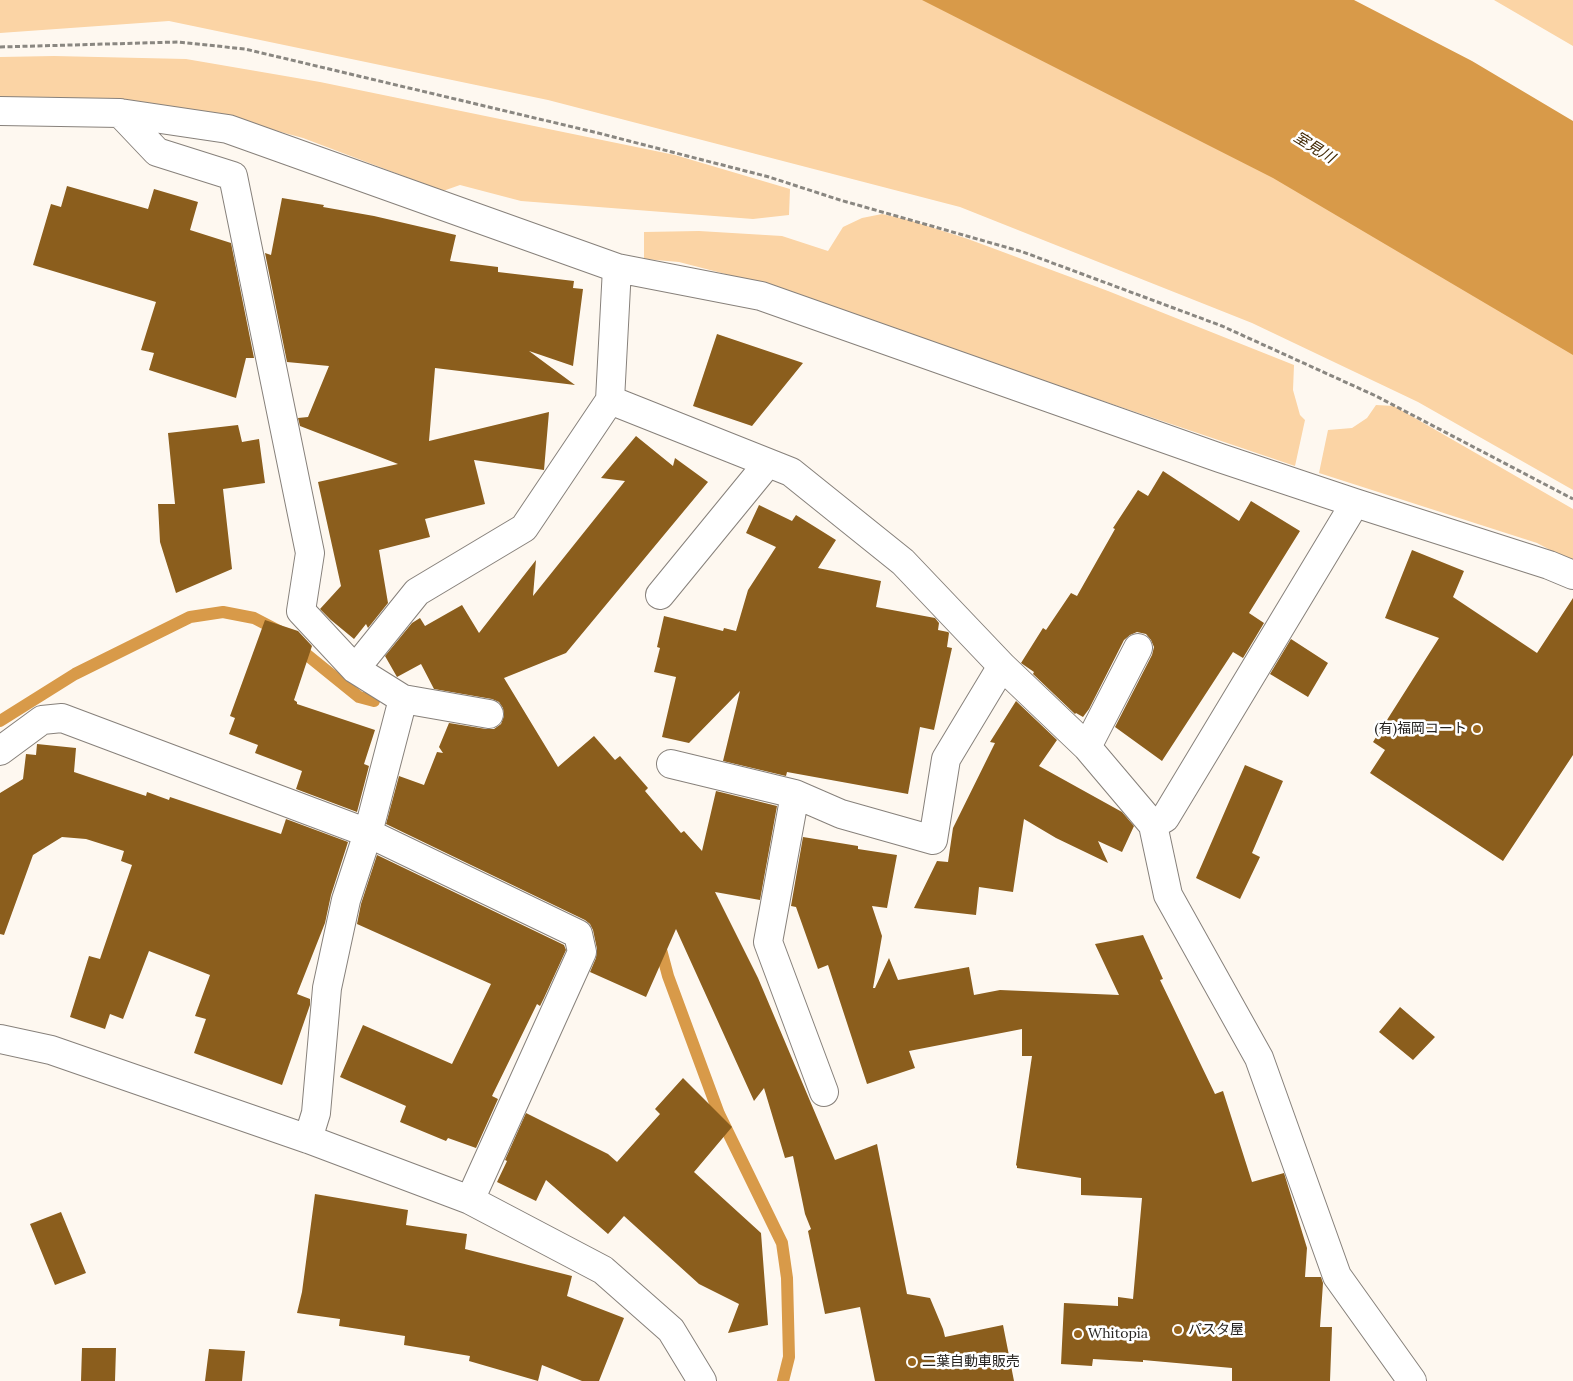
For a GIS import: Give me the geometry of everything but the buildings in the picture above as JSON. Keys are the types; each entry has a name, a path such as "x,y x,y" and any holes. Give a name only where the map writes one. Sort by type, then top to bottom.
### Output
{"street":[{"path":"0,112 120,113 228,129 617,268 761,296 1202,451 1354,503 1549,565 1573,575"},
{"path":"120,113 157,152 233,176 310,553 301,611 355,669 403,699 489,714"},
{"path":"355,669 417,592 524,528 610,400 617,268"},
{"path":"610,400 792,472 903,562 1002,666 1086,747 1153,825 1168,895 1259,1058 1337,1276 1412,1381"},
{"path":"660,596 768,463"},
{"path":"1153,825 1165,818 1354,503"},
{"path":"1086,747 1138,648"},
{"path":"671,764 795,794 841,814 934,840 946,759 1002,666"},
{"path":"308,1139 316,1113 327,988 346,900 368,833 403,699"},
{"path":"0,751 42,720 62,718 368,833 578,934 582,952 470,1200"},
{"path":"795,794 768,942 824,1092"},
{"path":"0,1039 51,1050 308,1139 470,1200 603,1270 670,1330 702,1381"}],"path":[{"path":"0,47 178,42 245,49 589,131 769,177 840,200 1023,252 1222,326 1376,396 1573,500"}],"shaded area":[{"path":"0,0 961,0 1573,340 1573,490 1418,402 1252,323 960,207 548,100 169,21 0,33"},
{"path":"1494,0 1573,0 1573,46"},
{"path":"54,56 186,59 320,82 675,155 790,189 789,215 753,219 521,201 460,185 443,191 303,138 211,113 0,99 0,57"},
{"path":"882,214 909,220 968,239 1108,291 1294,365 1293,390 1300,415 1305,420 1295,466 737,277 679,262 644,259 644,232 699,231 782,236 828,251 843,227 862,218"},
{"path":"1376,405 1394,406 1573,509 1573,562 1537,543 1319,473 1328,430 1352,428 1367,418"}],"water":[{"name":"室見川","path":"922,0 1354,0 1472,61 1573,121 1573,355 1273,178"}],"waterway":[{"path":"0,721 75,674 190,617 223,612 254,618 279,631"},
{"path":"296,646 359,697 374,701"},
{"path":"659,942 668,976 719,1114 782,1243 787,1278 789,1357 783,1381"}],"place":[{"name":"(有)福岡コート","path":"1477,729"},
{"name":"パスタ屋","path":"1178,1330"},
{"name":"Whitopia","path":"1078,1334"},
{"name":"二葉自動車販売","path":"912,1362"}]}
